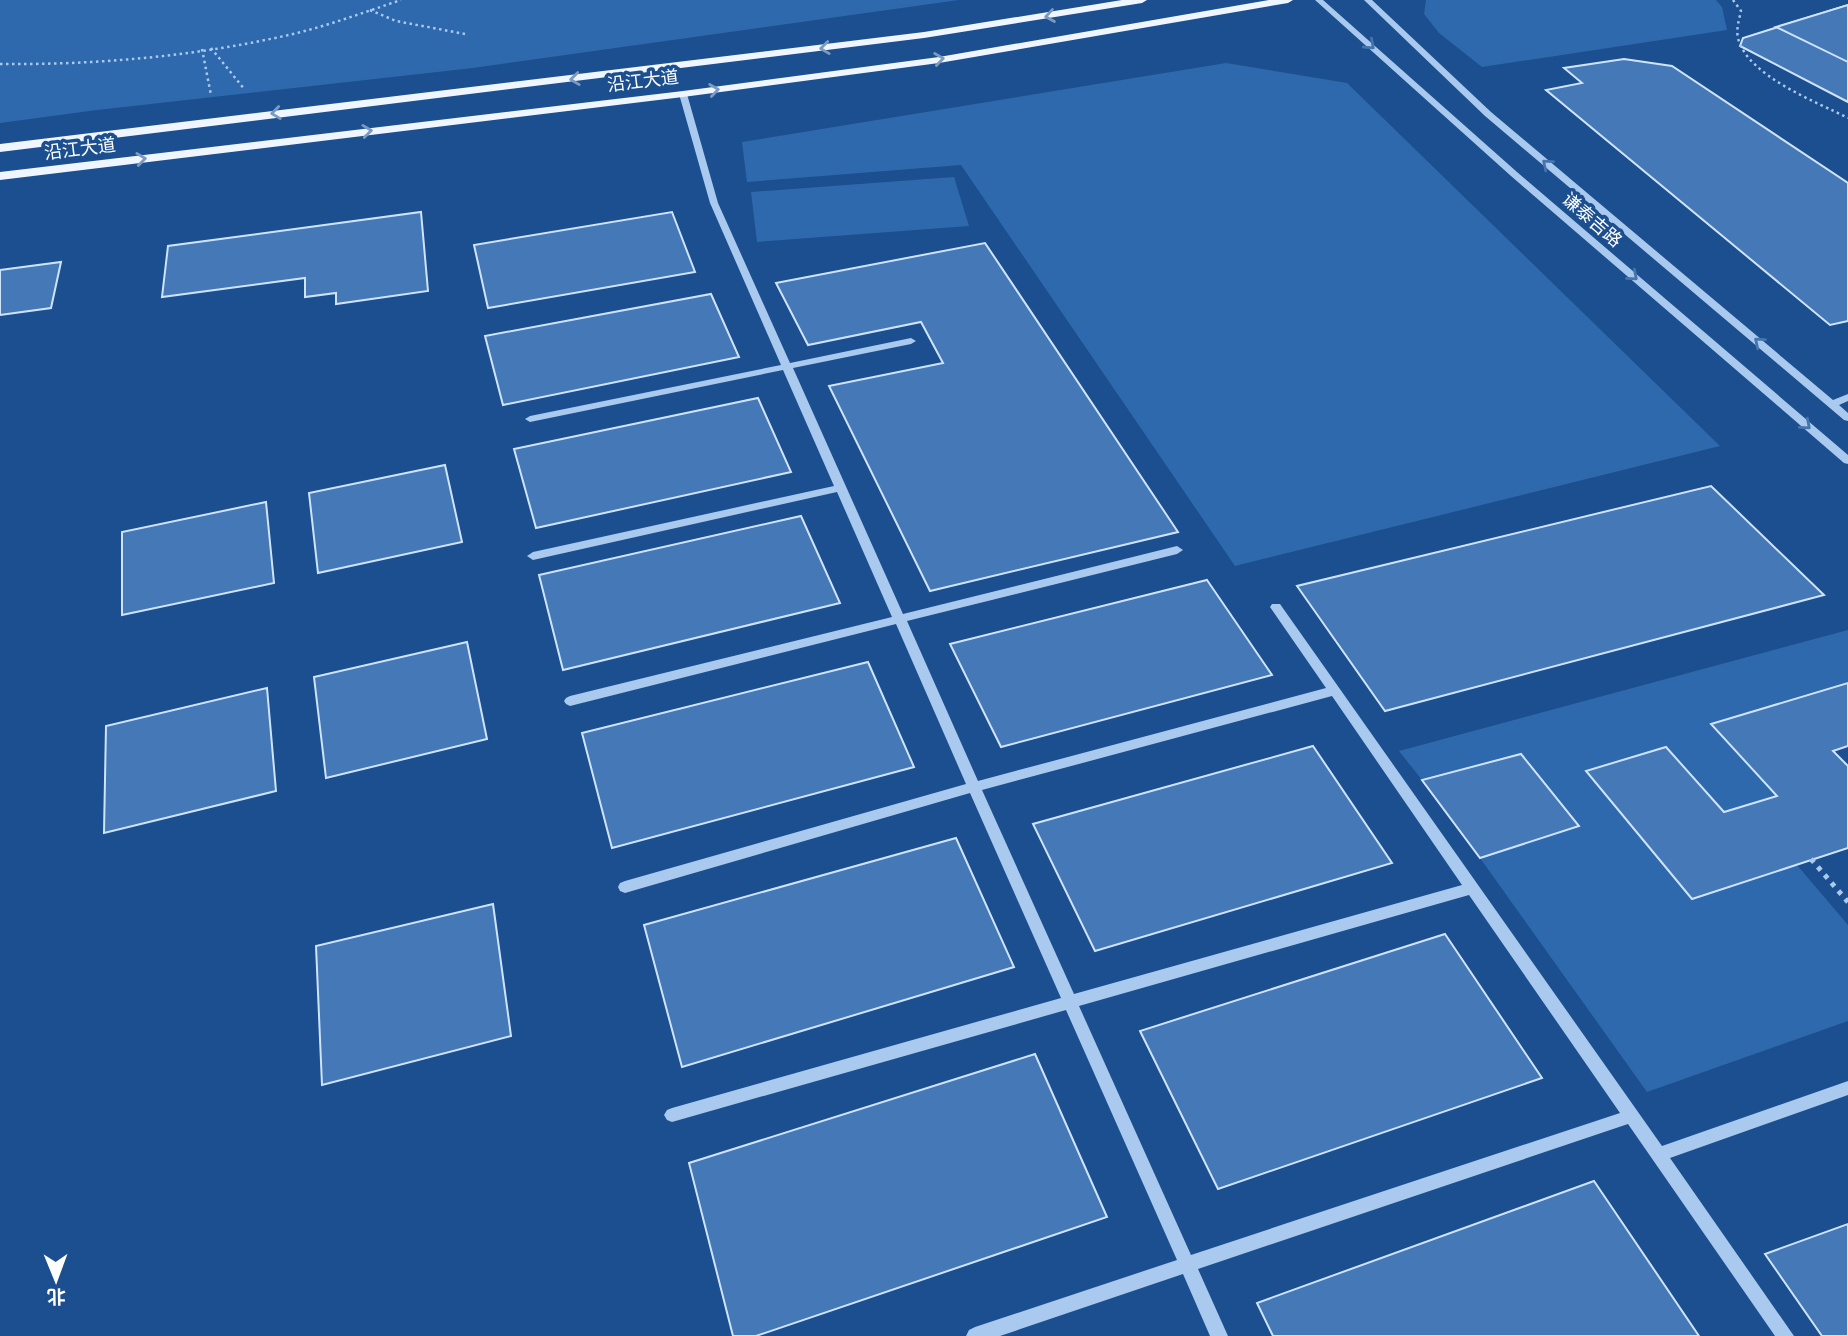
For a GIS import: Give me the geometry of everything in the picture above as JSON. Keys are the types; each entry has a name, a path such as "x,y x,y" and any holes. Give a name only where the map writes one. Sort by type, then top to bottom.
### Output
{"main road":[{"name":"沿江大道","path":"0,148 924,35 1142,0"},
{"name":"沿江大道","path":"0,176 683,94 939,60 1287,0"}],"street":[{"name":"谦泰吉路","path":"1319,0 1514,174 1848,461"},
{"name":"谦泰吉路","path":"1368,0 1488,114 1848,418"},
{"path":"683,94 714,203 1219,1336"},
{"path":"530,419 911,341"},
{"path":"1832,404 1848,397"},
{"path":"533,556 840,488"},
{"path":"570,701 1177,550"},
{"path":"1276,607 1785,1336"},
{"path":"625,887 974,787 1334,691"},
{"path":"672,1115 1472,888"},
{"path":"1658,1154 1848,1088"},
{"path":"975,1336 1631,1116"}],"path":[{"path":"0,64 44,66 202,49 280,37 401,0"},
{"path":"1733,0 1741,10 1736,34 1740,47 1764,74 1848,118"},
{"path":"370,10 396,21 465,34"},
{"path":"210,48 247,92 255,116"},
{"path":"202,49 212,120"},
{"path":"1811,859 1848,902"}],"shaded area":[{"path":"0,0 959,0 473,68 0,123"},
{"path":"1426,0 1716,0 1722,7 1727,30 1482,67 1439,33 1424,14"},
{"path":"1226,63 1347,83 1720,446 1235,566 961,165 747,182 742,142"},
{"path":"954,177 969,226 757,242 751,192"},
{"path":"1848,630 1848,683 1711,724 1777,796 1724,812 1666,747 1587,771 1692,899 1797,865 1848,925 1848,1021 1647,1092 1480,858 1579,825 1521,754 1422,780 1399,751"}],"building":[{"path":"1848,5 1848,102 1740,46 1743,38"},
{"path":"1848,5 1848,62 1776,27"},
{"path":"1624,59 1672,66 1848,183 1848,321 1830,325 1546,90 1582,83 1564,68"},
{"path":"421,212 428,291 336,304 336,293 305,297 305,278 162,297 168,246"},
{"path":"672,212 695,272 488,308 474,245"},
{"path":"985,243 1178,532 930,591 829,386 943,363 921,322 808,345 776,283"},
{"path":"61,262 51,308 0,315 0,270"},
{"path":"711,294 739,357 503,405 485,336"},
{"path":"758,398 791,472 536,528 514,449"},
{"path":"445,465 462,542 318,573 309,493"},
{"path":"1711,486 1824,595 1385,711 1297,586"},
{"path":"266,502 274,583 122,615 122,532"},
{"path":"801,516 840,603 563,670 539,575"},
{"path":"1207,580 1272,675 1001,747 950,644"},
{"path":"467,642 487,739 326,778 314,677"},
{"path":"868,662 914,767 612,848 582,733"},
{"path":"1848,683 1848,746 1833,751 1848,766 1848,848 1692,899 1586,771 1666,747 1724,812 1777,796 1711,724"},
{"path":"267,688 276,791 104,833 106,726"},
{"path":"1313,746 1392,863 1095,951 1033,824"},
{"path":"1521,754 1579,826 1480,858 1422,780"},
{"path":"956,838 1014,967 682,1067 644,925"},
{"path":"493,904 511,1036 322,1085 316,946"},
{"path":"1445,934 1542,1078 1218,1189 1140,1031"},
{"path":"1035,1054 1107,1217 756,1336 733,1336 689,1163"},
{"path":"1594,1181 1699,1336 1273,1336 1257,1303"},
{"path":"1848,1224 1848,1336 1822,1336 1765,1254"}]}
